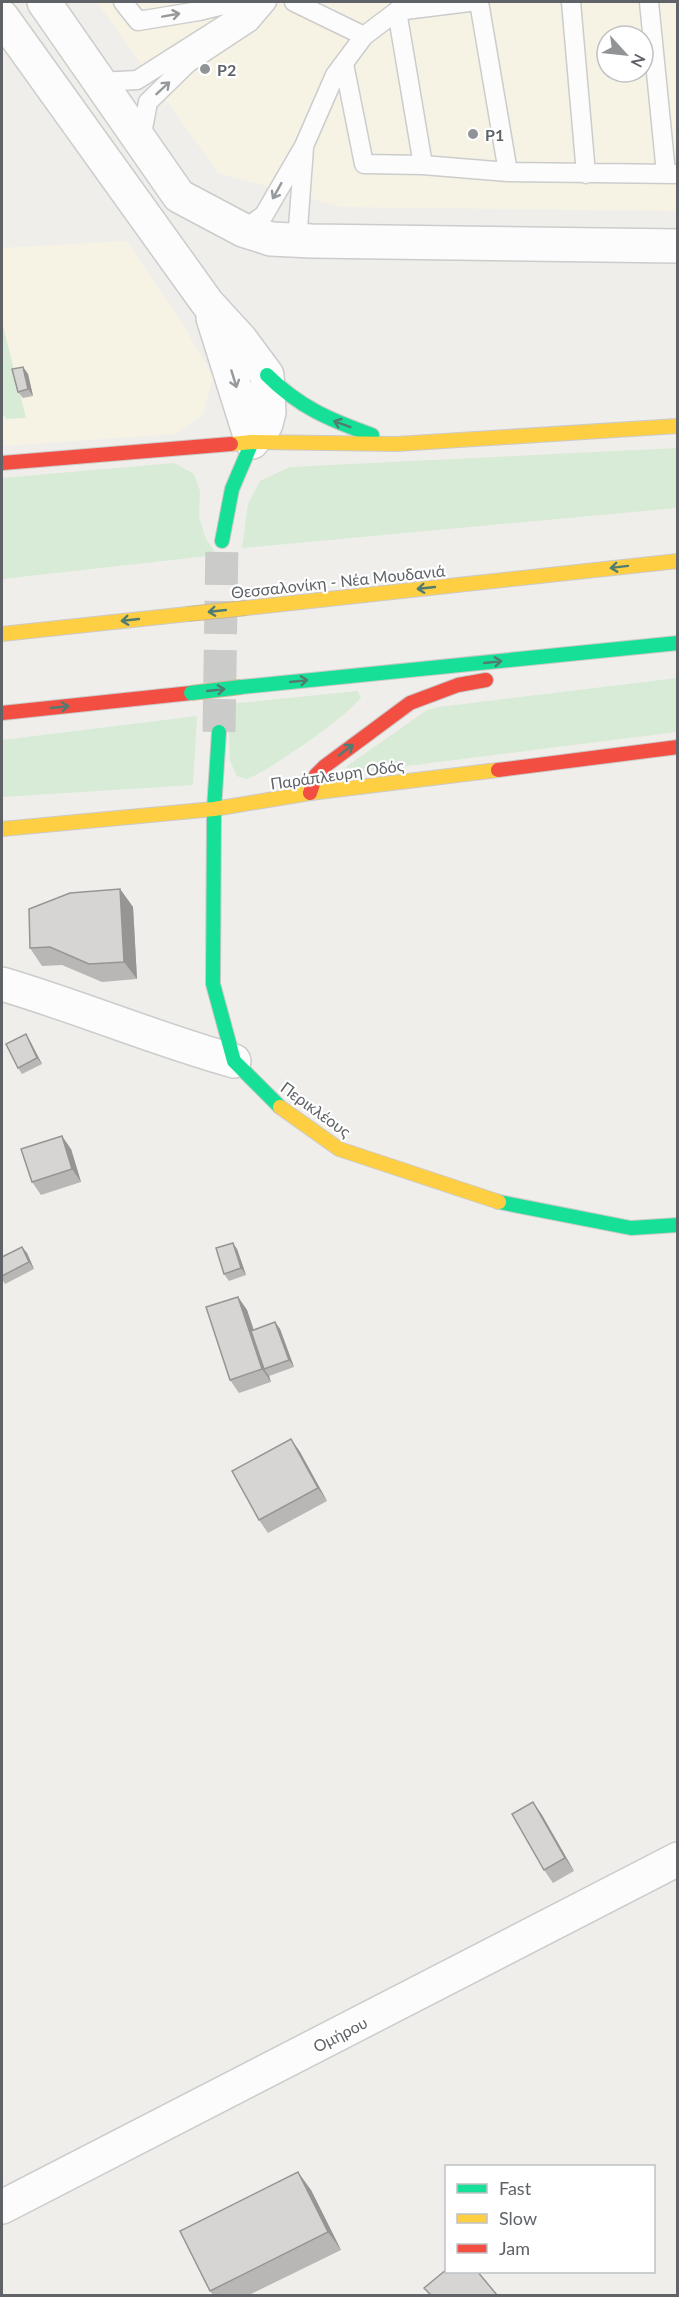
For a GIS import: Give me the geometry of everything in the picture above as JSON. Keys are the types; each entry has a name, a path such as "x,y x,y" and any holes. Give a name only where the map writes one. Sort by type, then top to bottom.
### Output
{"main road":[{"path":"267,375 285,394 317,415 397,444"},
{"path":"2,463 252,442 397,444 678,426"},
{"path":"222,541 232,489 252,442"},
{"name":"Θεσσαλονίκη - Νέα Μουδανιά","path":"2,634 678,561"},
{"path":"543,670 603,661 677,643"},
{"path":"2,713 677,643"},
{"path":"310,793 316,775 325,766 410,703 458,685 502,677"},
{"name":"Περικλέους","path":"219,732 214,809 213,984 234,1060 283,1110 339,1149 494,1201 631,1228 678,1225"},
{"name":"Παράπλευρη Οδός","path":"2,829 214,809 310,793 678,747"}],"street":[{"path":"44,2 141,139 178,196 243,230 271,239 312,241 678,246"},
{"path":"2,17 208,304 241,340 267,375 269,412 266,424 252,442"},
{"path":"208,304 252,442"},
{"path":"2,984 179,1045 234,1060"},
{"name":"Ομήρου","path":"2,2207 678,1859"}],"lane":[{"path":"123,2 138,21 236,2"},
{"path":"100,82 137,80 260,2"},
{"path":"141,139 148,102 189,63 250,22 267,2"},
{"path":"294,2 364,36"},
{"path":"243,230 264,214 304,146 335,75 364,36 398,11 469,2"},
{"path":"479,2 508,172"},
{"path":"570,2 586,174"},
{"path":"344,64 364,164 423,165 508,172 672,173 649,2"},
{"path":"398,11 423,165"},
{"path":"304,146 298,228 312,241"}],"shaded area":[{"name":"P1","path":"97,2 677,2 677,211 342,207 218,173"},
{"path":"127,241 182,323 213,377 203,414 176,434 2,446 2,248"}],"green space":[{"path":"2,322 26,418 6,419 2,413"},
{"path":"677,448 677,508 242,548 248,504 260,481 290,467"},
{"path":"174,463 194,474 200,491 199,517 206,539 217,555 2,579 2,478"},
{"path":"677,678 677,732 344,774 347,766 427,710"},
{"path":"357,691 361,697 354,705 307,743 256,775 246,779 237,776 230,761 228,704"},
{"path":"197,716 193,785 2,797 2,740"}],"building":[{"path":"23,367 28,389 18,392 12,369"},
{"path":"120,889 124,962 89,964 50,947 30,948 29,909 70,893"},
{"path":"26,1034 37,1058 18,1068 6,1044"},
{"path":"62,1136 72,1169 32,1182 21,1149"},
{"path":"233,1243 241,1268 224,1274 216,1248"},
{"path":"22,1247 29,1262 2,1276 2,1257"},
{"path":"238,1297 262,1369 230,1380 206,1307"},
{"path":"275,1322 289,1360 264,1369 251,1331"},
{"path":"291,1439 318,1488 259,1520 232,1471"},
{"path":"533,1802 565,1858 544,1870 512,1814"},
{"path":"298,2172 328,2232 210,2291 180,2231"},
{"path":"445,2271 445,2273 479,2273 497,2295 431,2295 424,2288"}],"tunnel":[{"path":"219,732 222,541"}],"traffic: fast":[{"path":"267,375 303,404 342,424 372,435"},
{"path":"222,541 232,489 252,442"},
{"path":"241,687 678,643"},
{"path":"191,693 241,687"},
{"path":"219,732 214,809 213,984 234,1061 280,1107"},
{"path":"499,1202 631,1228 678,1225"}],"traffic: slow":[{"path":"231,444 252,442 397,444 678,426"},
{"path":"246,608 678,561"},
{"path":"188,614 246,608"},
{"path":"2,634 188,614"},
{"path":"2,829 214,809 310,793 498,770"},
{"path":"280,1107 339,1149 499,1202"}],"traffic: jam":[{"path":"2,463 231,444"},
{"path":"310,793 316,775 325,766 410,703 458,685 486,680"},
{"path":"2,713 191,693"},
{"path":"498,770 678,747"}],"place":[{"name":"P2","path":"205,69"},
{"name":"P1","path":"473,134"}]}
